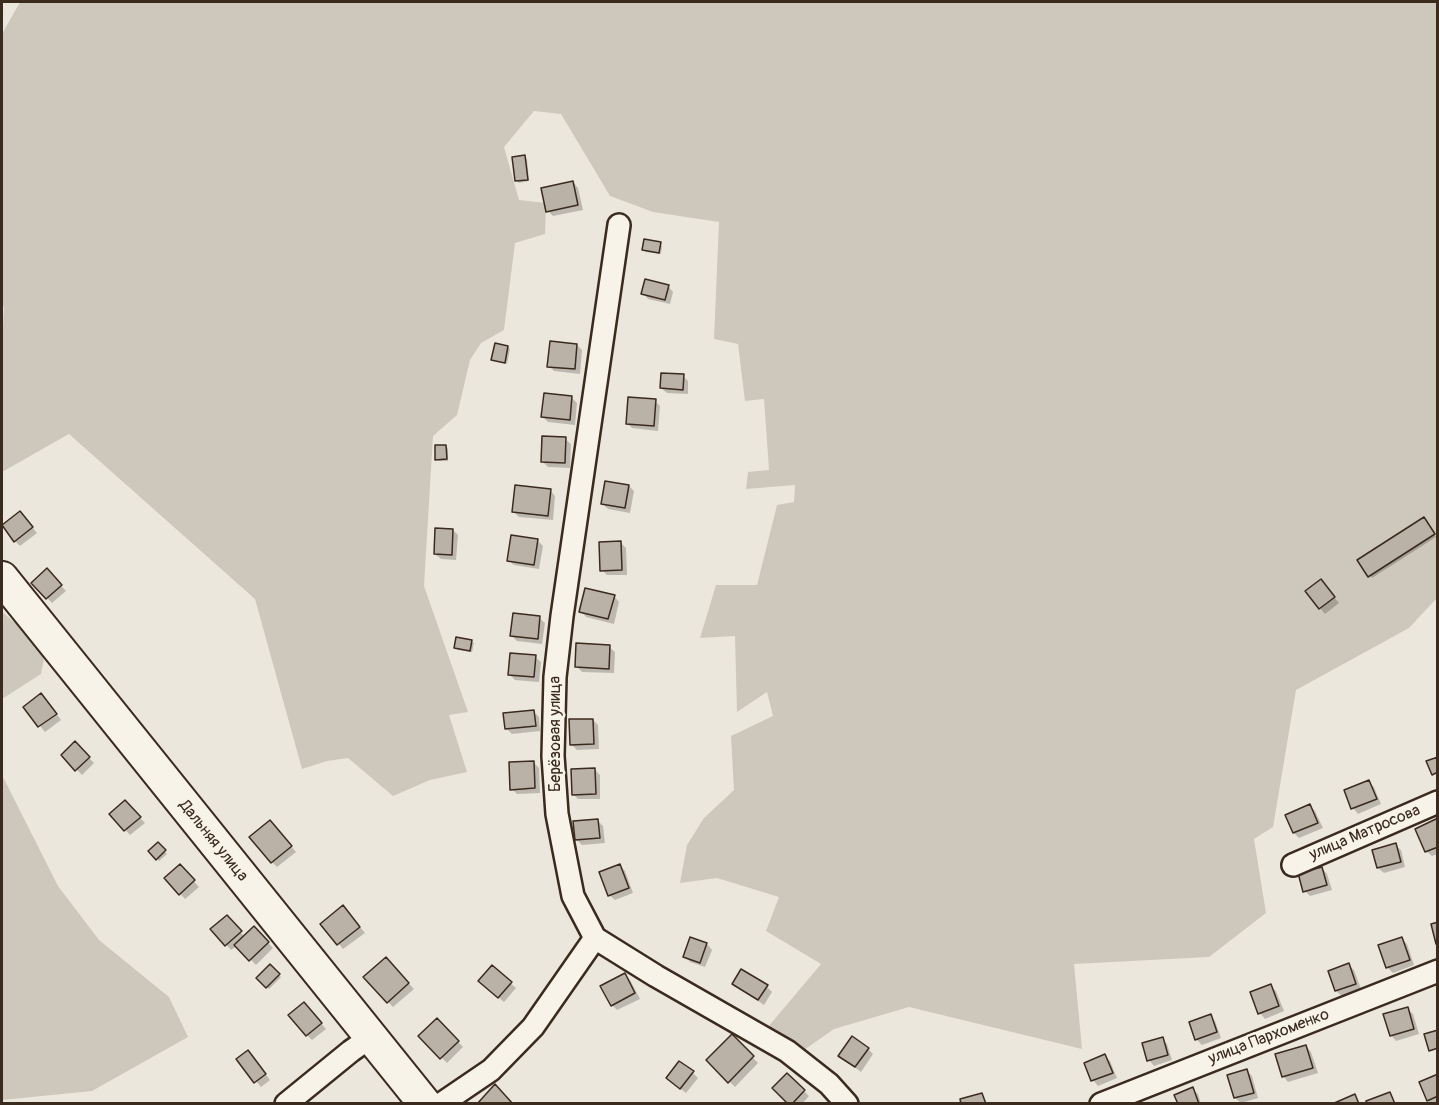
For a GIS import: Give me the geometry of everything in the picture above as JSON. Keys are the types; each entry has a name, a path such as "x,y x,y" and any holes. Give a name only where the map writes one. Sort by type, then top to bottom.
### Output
{"main road":[{"name":"Дальняя улица","path":"2,578 425,1104"}],"street":[{"name":"Берёзовая улица","path":"595,938 573,896 557,814 554,756 555,677 619,225"},
{"name":"улица Матросова","path":"1293,865 1437,802"},
{"path":"441,1104 491,1070 533,1027 595,938 656,976 787,1051 829,1084 847,1104"},
{"name":"улица Пархоменко","path":"1101,1104 1437,971"},
{"path":"286,1104 371,1037"}],"shaded area":[{"path":"20,2 1437,2 1437,598 1409,628 1296,690 1273,827 1254,839 1266,913 1209,957 1074,964 1082,1049 909,1007 834,1029 804,1050 768,1027 821,964 766,931 779,897 717,878 680,883 687,845 704,818 734,790 731,736 773,716 767,692 737,712 735,636 700,638 716,585 757,585 777,505 794,502 795,485 746,489 748,472 769,470 764,399 745,401 738,344 714,339 719,222 653,212 610,196 561,114 534,111 504,147 519,200 546,203 545,234 515,243 504,330 481,343 470,360 457,415 433,436 424,586 468,712 449,715 467,772 430,780 393,796 348,758 327,761 302,769 255,599 69,434 2,472 4,307 2,306 2,34"},
{"path":"2,612 46,648 41,674 2,699"},
{"path":"2,775 58,886 99,940 169,997 188,1037 92,1091 2,1100"}],"building":[{"path":"525,155 528,180 515,181 512,157"},
{"path":"573,181 578,205 546,212 541,188"},
{"path":"644,239 661,242 659,253 642,250"},
{"path":"645,279 669,285 665,300 641,294"},
{"path":"550,341 577,344 575,369 547,367"},
{"path":"495,343 508,346 505,363 491,360"},
{"path":"661,373 684,374 683,390 660,388"},
{"path":"544,393 572,396 570,420 541,417"},
{"path":"628,397 656,399 654,426 626,424"},
{"path":"542,436 566,437 565,463 541,462"},
{"path":"435,445 446,445 447,459 435,460"},
{"path":"605,481 629,485 625,508 601,504"},
{"path":"515,485 551,489 548,516 512,512"},
{"path":"20,511 33,527 14,542 2,525"},
{"path":"1424,517 1435,534 1368,577 1357,560"},
{"path":"435,528 453,529 452,555 434,554"},
{"path":"511,535 538,539 534,565 507,561"},
{"path":"621,541 622,570 600,571 599,542"},
{"path":"47,568 62,585 46,599 31,583"},
{"path":"1321,579 1335,597 1319,609 1305,591"},
{"path":"585,588 615,595 608,619 579,612"},
{"path":"513,613 540,616 538,639 510,636"},
{"path":"456,637 472,640 470,651 454,648"},
{"path":"576,643 610,645 609,669 575,667"},
{"path":"510,653 536,655 534,677 508,675"},
{"path":"41,693 57,714 38,727 23,707"},
{"path":"534,710 536,726 505,729 503,713"},
{"path":"569,719 593,719 594,744 570,745"},
{"path":"75,741 90,757 75,771 61,755"},
{"path":"1438,757 1438,772 1432,775 1426,761"},
{"path":"534,761 535,788 510,790 509,762"},
{"path":"595,768 596,794 572,795 571,769"},
{"path":"1369,780 1377,799 1351,809 1344,790"},
{"path":"125,800 141,817 124,831 109,814"},
{"path":"1310,804 1318,823 1293,833 1285,815"},
{"path":"1438,818 1438,847 1425,852 1415,829"},
{"path":"598,819 600,838 575,840 573,821"},
{"path":"270,820 292,846 271,863 249,837"},
{"path":"158,842 166,850 156,860 148,851"},
{"path":"1396,843 1401,862 1377,868 1372,850"},
{"path":"180,864 195,880 179,895 164,878"},
{"path":"620,864 629,888 608,896 599,872"},
{"path":"1322,867 1327,885 1303,892 1298,873"},
{"path":"343,905 360,927 337,945 320,924"},
{"path":"227,915 242,931 225,946 210,929"},
{"path":"1438,922 1438,944 1436,944 1431,924"},
{"path":"254,926 269,942 249,961 234,945"},
{"path":"690,937 707,943 700,963 683,957"},
{"path":"1402,937 1410,960 1386,968 1378,945"},
{"path":"386,957 409,983 387,1003 363,977"},
{"path":"1349,963 1356,984 1335,991 1328,971"},
{"path":"270,964 280,974 266,988 256,978"},
{"path":"492,965 512,982 498,998 478,981"},
{"path":"741,969 768,985 758,1000 732,984"},
{"path":"625,973 635,993 611,1006 600,986"},
{"path":"1271,984 1279,1006 1258,1014 1250,992"},
{"path":"304,1002 322,1023 306,1036 288,1015"},
{"path":"1408,1007 1414,1029 1390,1036 1383,1014"},
{"path":"1211,1014 1217,1032 1195,1040 1189,1022"},
{"path":"437,1018 459,1041 440,1059 418,1036"},
{"path":"1438,1030 1438,1048 1429,1051 1424,1034"},
{"path":"732,1034 754,1056 728,1083 706,1060"},
{"path":"852,1036 869,1048 855,1067 838,1056"},
{"path":"1163,1037 1168,1055 1147,1061 1142,1043"},
{"path":"1306,1045 1313,1068 1282,1077 1275,1054"},
{"path":"248,1050 266,1074 254,1083 236,1059"},
{"path":"1105,1054 1113,1073 1091,1081 1084,1063"},
{"path":"679,1061 694,1071 680,1089 666,1078"},
{"path":"1247,1069 1254,1093 1234,1098 1227,1075"},
{"path":"787,1073 805,1090 792,1104 788,1104 772,1088"},
{"path":"1438,1074 1438,1096 1427,1101 1419,1082"},
{"path":"495,1084 513,1104 477,1104"},
{"path":"1193,1087 1199,1104 1178,1104 1174,1095"},
{"path":"1390,1092 1395,1104 1367,1104 1366,1101"},
{"path":"982,1093 986,1104 961,1104 960,1099"},
{"path":"1355,1094 1359,1104 1332,1104"}]}
